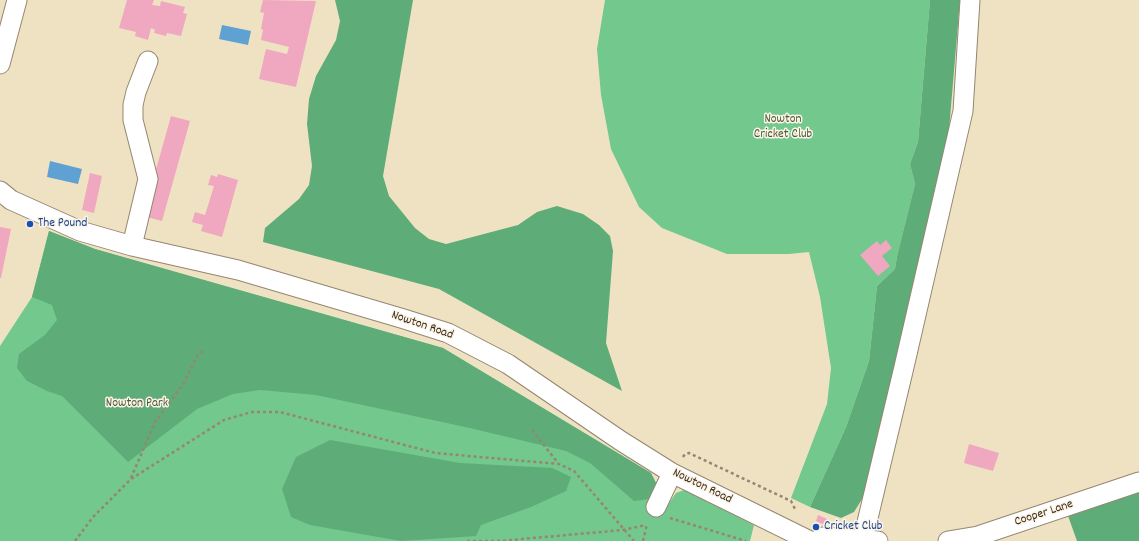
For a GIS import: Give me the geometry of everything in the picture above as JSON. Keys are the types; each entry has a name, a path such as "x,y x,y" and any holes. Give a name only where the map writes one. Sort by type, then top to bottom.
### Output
{"street":[{"path":"0,64 17,0"},
{"path":"816,541 823,537 870,540 904,368 963,111 970,0"},
{"path":"132,246 148,180 133,120 133,105 136,92 148,61"},
{"name":"Nowton Road","path":"0,191 11,200 80,231 132,246 238,270 397,316 448,334 508,364 621,441 672,473 810,541"},
{"path":"661,512 672,473"},
{"name":"Cooper Lane","path":"948,541 978,536 1139,482"}],"path":[{"path":"131,479 155,422 184,383 198,355 205,349"},
{"path":"75,541 93,518 131,479 224,420 252,412 280,412 436,453 559,464 574,471 634,541"},
{"path":"532,430 559,464"},
{"path":"685,454 689,452 791,501 796,513"},
{"path":"661,512 746,541"},
{"path":"466,541 500,541 623,530 646,525"}],"green space":[{"path":"335,0 413,0 383,176 389,196 415,228 429,239 446,244 518,225 537,212 557,206 583,214 599,225 610,236 613,251 606,343 622,391 439,289 263,242 265,228 299,199 309,185 312,166 307,124 309,99 316,76 336,40 340,21"},
{"name":"Nowton Cricket Club","path":"605,0 930,0 918,142 910,164 915,184 895,269 877,286 869,361 846,427 810,507 791,498 827,404 831,368 820,297 809,252 789,254 727,254 662,228 639,207 611,149 601,95 597,49"},
{"path":"930,0 960,0 949,130 908,318 864,496 854,512 841,518 810,507 846,427 869,361 877,286 895,269 915,184 910,164 918,142"},
{"name":"Nowton Park","path":"49,231 95,249 443,348 651,473 656,483 650,498 667,506 676,493 684,490 754,525 750,541 0,541 0,346 32,297"},
{"path":"49,231 95,249 443,348 651,473 656,483 650,499 634,501 590,463 566,451 470,428 316,395 260,390 233,394 197,409 128,462 62,396 47,391 27,381 17,368 19,354 45,335 57,320 52,305 32,297"},
{"path":"330,440 460,463 552,468 571,477 566,491 531,507 481,525 476,536 401,541 310,525 291,517 282,489 296,457"},
{"path":"1139,484 1139,541 1077,541 1067,513"}],"water":[{"path":"222,25 251,31 248,45 219,39"},
{"path":"50,161 82,169 78,184 47,177"}],"building":[{"path":"127,0 154,0 152,5 160,6 161,1 185,7 183,13 187,14 181,36 167,33 166,36 154,33 155,30 151,28 148,40 135,36 136,32 119,28"},
{"path":"263,0 316,1 296,87 259,79 266,49 287,54 289,47 261,40 263,30 261,29 264,13 260,12"},
{"path":"171,116 190,121 162,221 143,216"},
{"path":"90,173 102,176 94,213 82,210"},
{"path":"218,174 238,180 222,237 201,231 203,225 192,222 195,212 205,215 214,186 208,185 211,175 217,177"},
{"path":"0,227 11,229 1,278 0,278"},
{"path":"886,240 892,248 882,256 890,266 878,276 860,255 877,241 880,245"},
{"path":"969,444 999,453 993,471 964,463"},
{"path":"818,515 827,519 825,525 816,521"}],"place":[{"name":"The Pound","path":"30,224"},
{"name":"Cricket Club","path":"816,527"}]}
